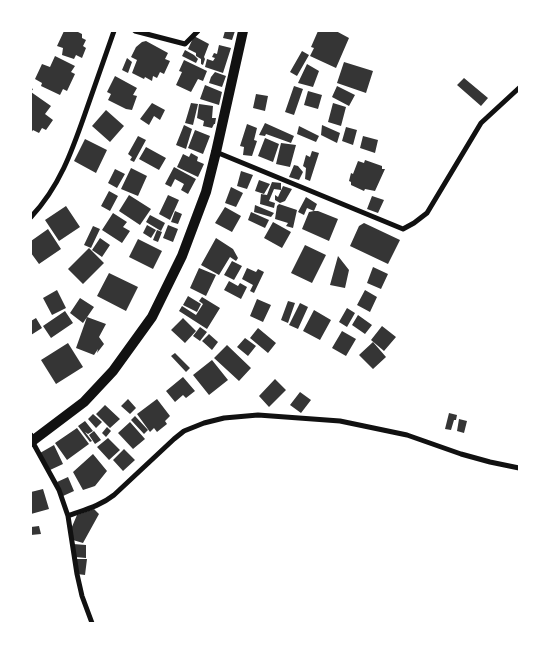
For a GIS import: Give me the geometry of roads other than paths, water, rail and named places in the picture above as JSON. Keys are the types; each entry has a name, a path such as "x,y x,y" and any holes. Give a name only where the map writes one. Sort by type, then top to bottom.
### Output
{"main road":[{"path":"32,439 84,402 113,371 152,317 182,256 206,192 243,31"}],"street":[{"path":"31,217 44,204 59,179 75,142 114,31"},
{"path":"135,31 185,44 198,31"},
{"path":"216,152 403,229 427,212 481,123 519,88"},
{"path":"68,516 106,501 184,431 224,418 258,415 340,421 407,435 461,454 519,468"},
{"path":"32,439 59,490 68,516 77,574 82,596 92,623"}]}
